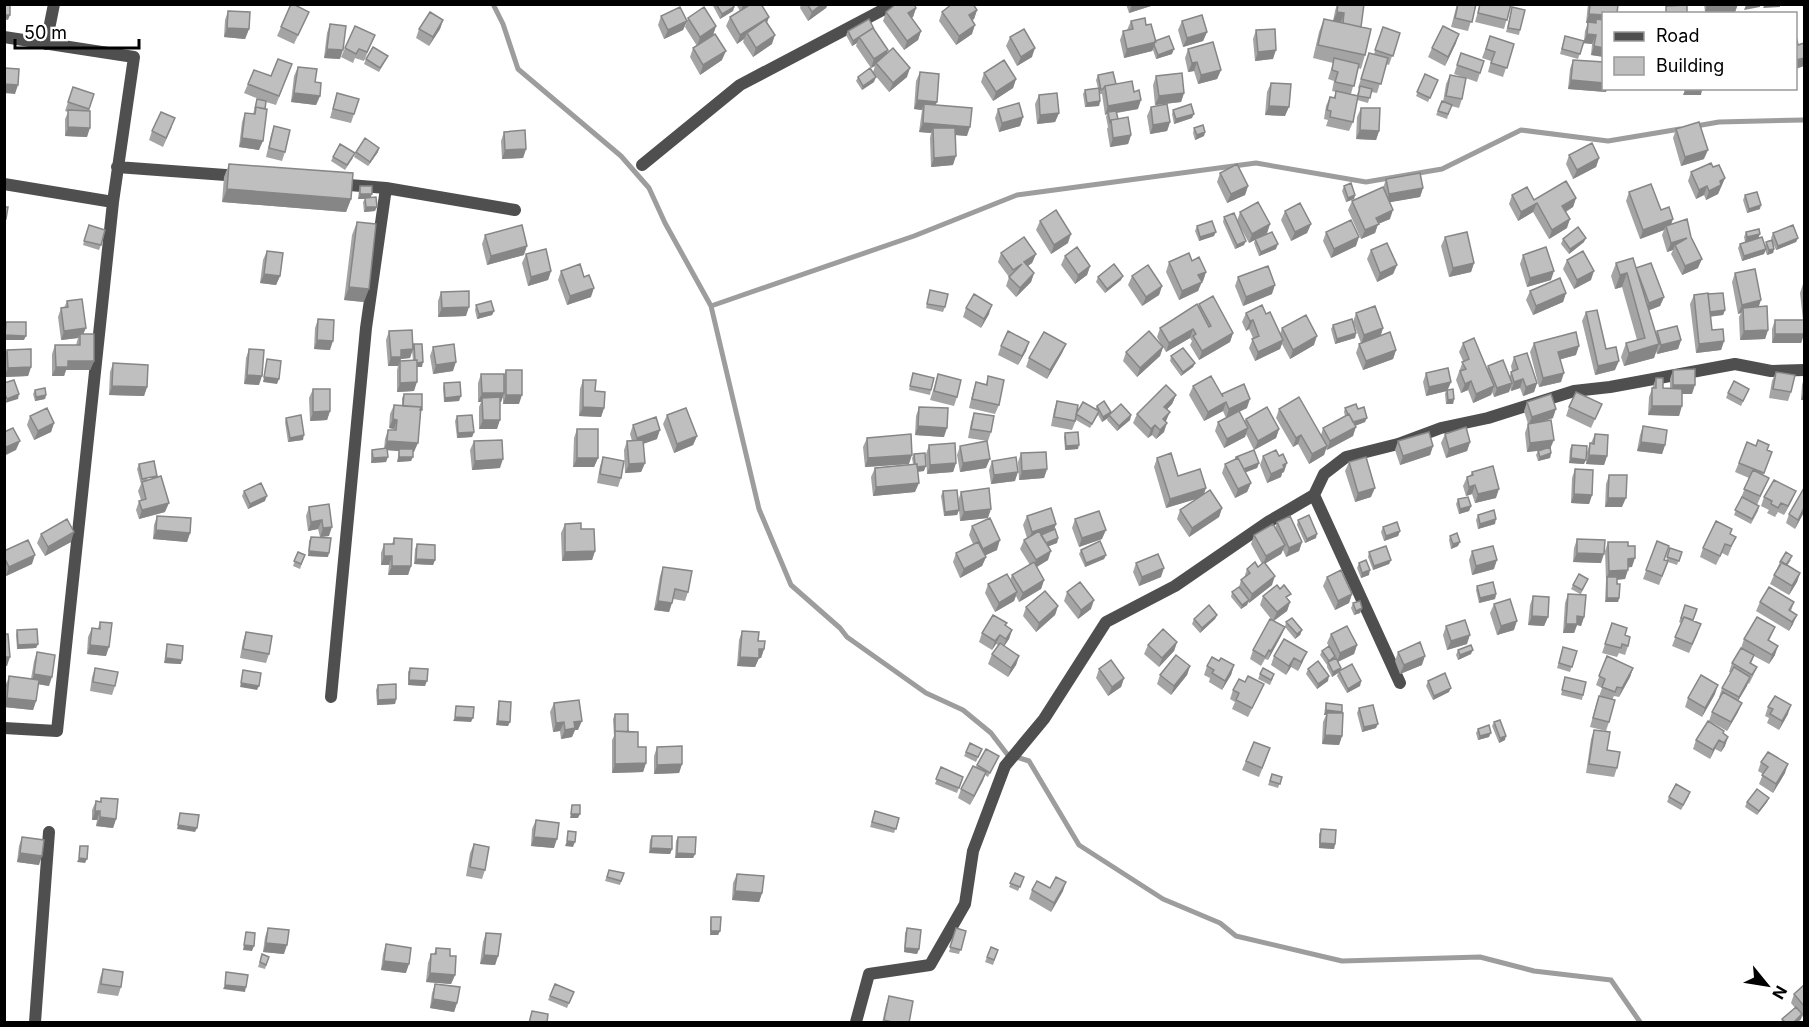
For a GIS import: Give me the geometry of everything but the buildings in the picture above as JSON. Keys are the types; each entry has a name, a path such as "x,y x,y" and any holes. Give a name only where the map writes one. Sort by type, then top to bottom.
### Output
{"street":[{"path":"46,44 54,4"},
{"path":"642,165 740,85 894,4"},
{"path":"4,37 134,57 112,202 57,731 4,728"},
{"path":"117,167 246,177"},
{"path":"328,183 386,188 515,210"},
{"path":"4,184 112,202"},
{"path":"331,697 366,328 386,188"},
{"path":"856,1023 869,974 930,965 965,904 973,851 1005,766 1044,719 1106,622 1175,586 1268,522 1314,495 1324,474 1346,457 1398,444 1441,428 1488,418 1574,391 1610,387 1735,364 1771,371 1804,370"},
{"path":"1314,495 1400,683"},
{"path":"35,1023 49,832"}],"waterway":[{"path":"493,4 503,24 518,69 621,156 649,188 665,223 711,306 759,509 791,585 840,628 847,637 926,693 963,710 991,733 1007,754 1029,761 1079,845 1163,899 1220,923 1236,936 1342,961 1480,957 1534,971 1611,980 1640,1022"},
{"path":"1696,126 1719,122 1804,120"},
{"path":"711,306 914,236 1017,195 1256,163 1366,182 1442,169 1521,130 1608,141 1680,129"}]}
